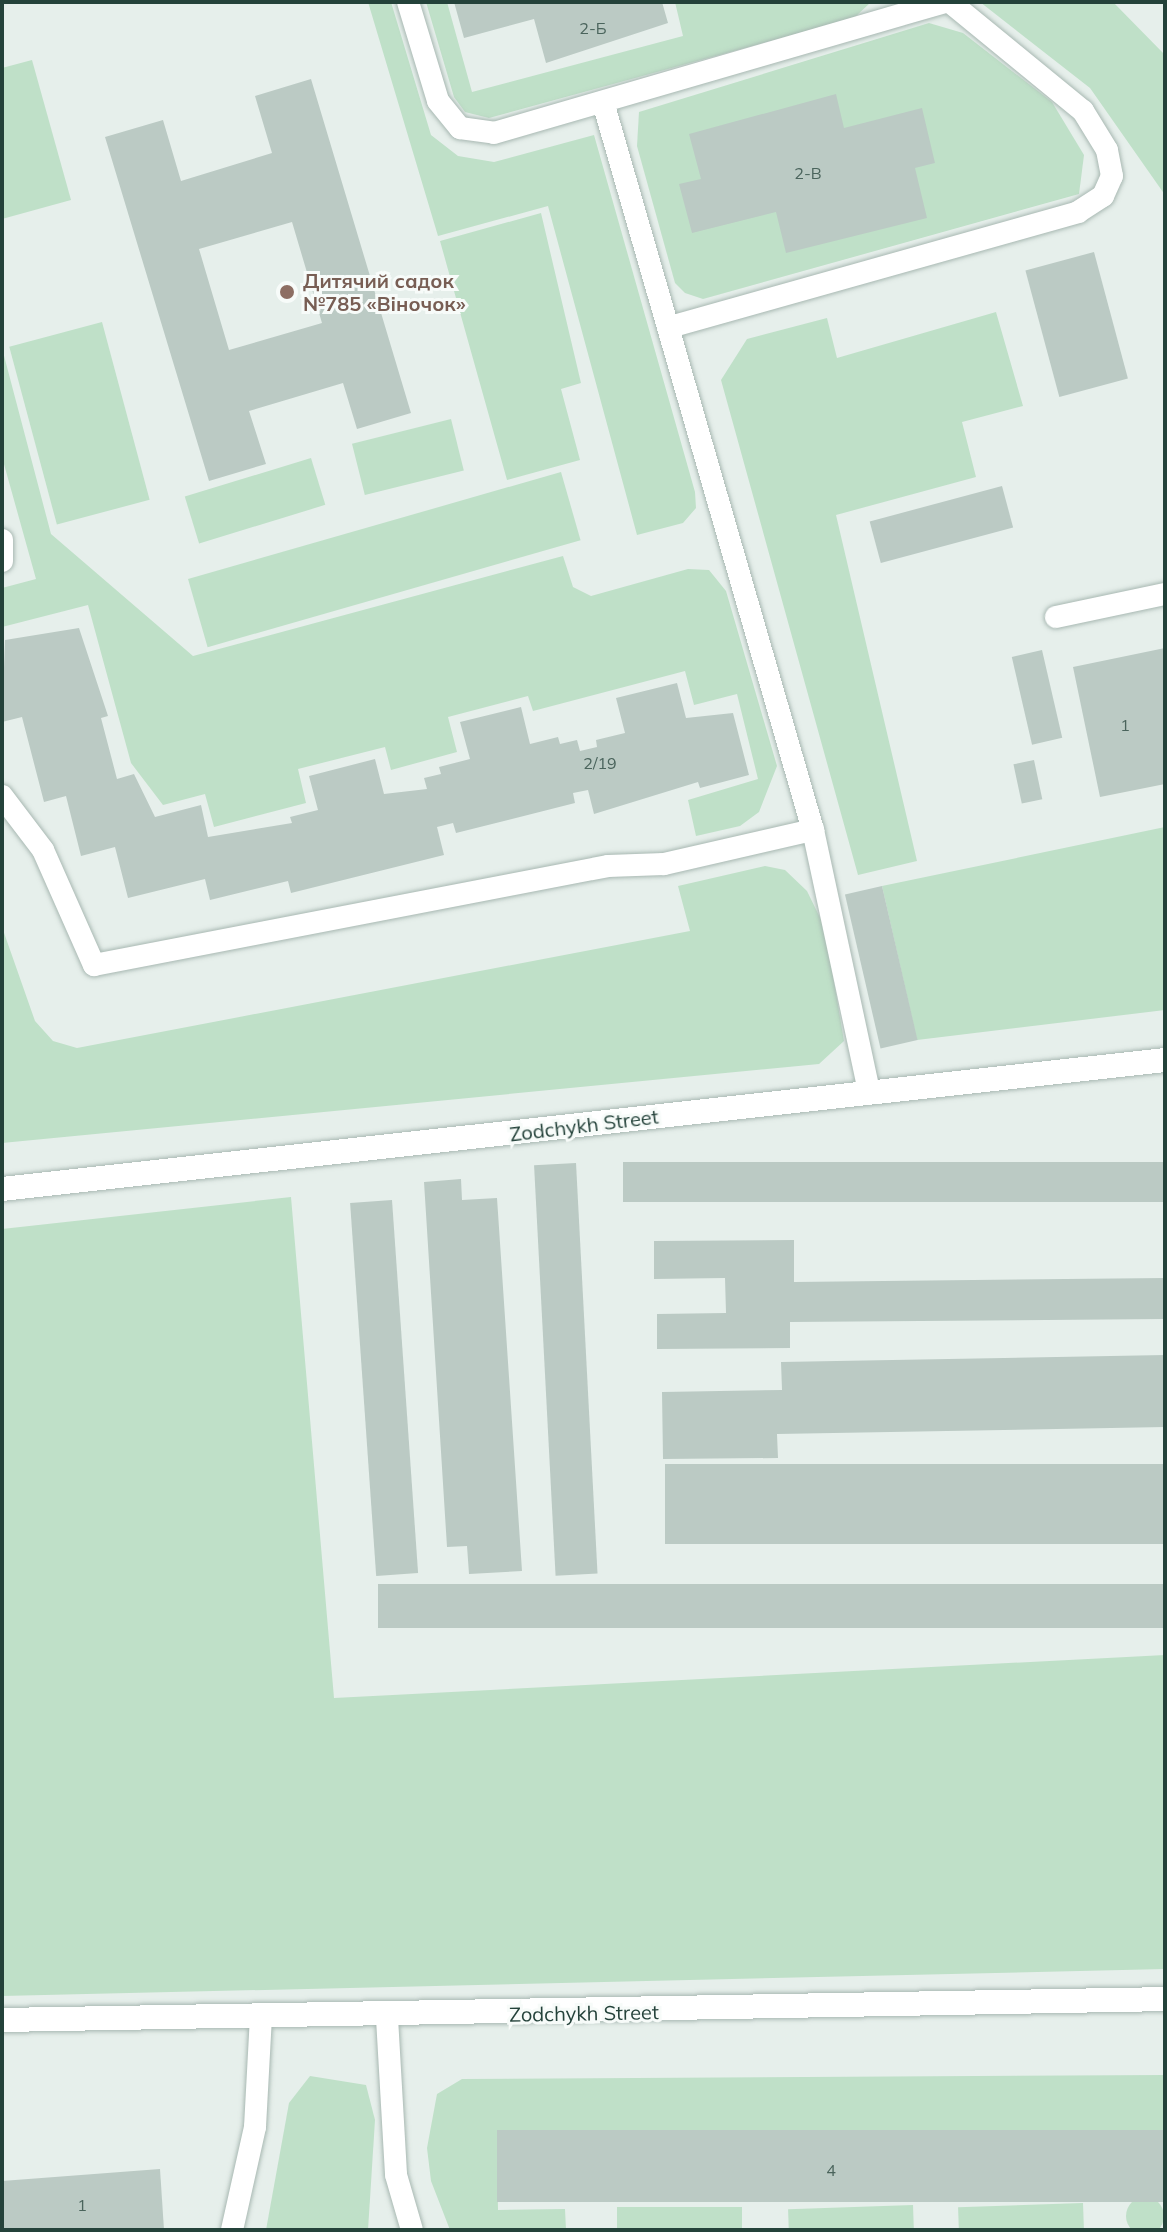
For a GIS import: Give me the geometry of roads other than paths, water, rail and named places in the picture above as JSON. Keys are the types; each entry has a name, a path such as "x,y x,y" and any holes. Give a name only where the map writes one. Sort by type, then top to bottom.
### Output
{"main road":[{"name":"Zodchykh Street","path":"2,1189 1165,1060"},
{"name":"Zodchykh Street","path":"2,2020 261,2016 387,2018 1165,1999"}],"lane":[{"path":"408,2 438,101 460,128 494,133 948,2 1083,111 1107,150 1112,176 1103,196 1078,212 670,327"},
{"path":"603,102 813,830 869,1091"},
{"path":"2,540 2,561"},
{"path":"1056,617 1165,594"},
{"path":"2,796 43,850 94,965 608,866 664,864 813,830"},
{"path":"232,2230 255,2127 261,2016"},
{"path":"387,2018 396,2175 412,2230"}],"place":[{"name":"Дитячий садок №785 «Віночок»","path":"287,292"}]}
